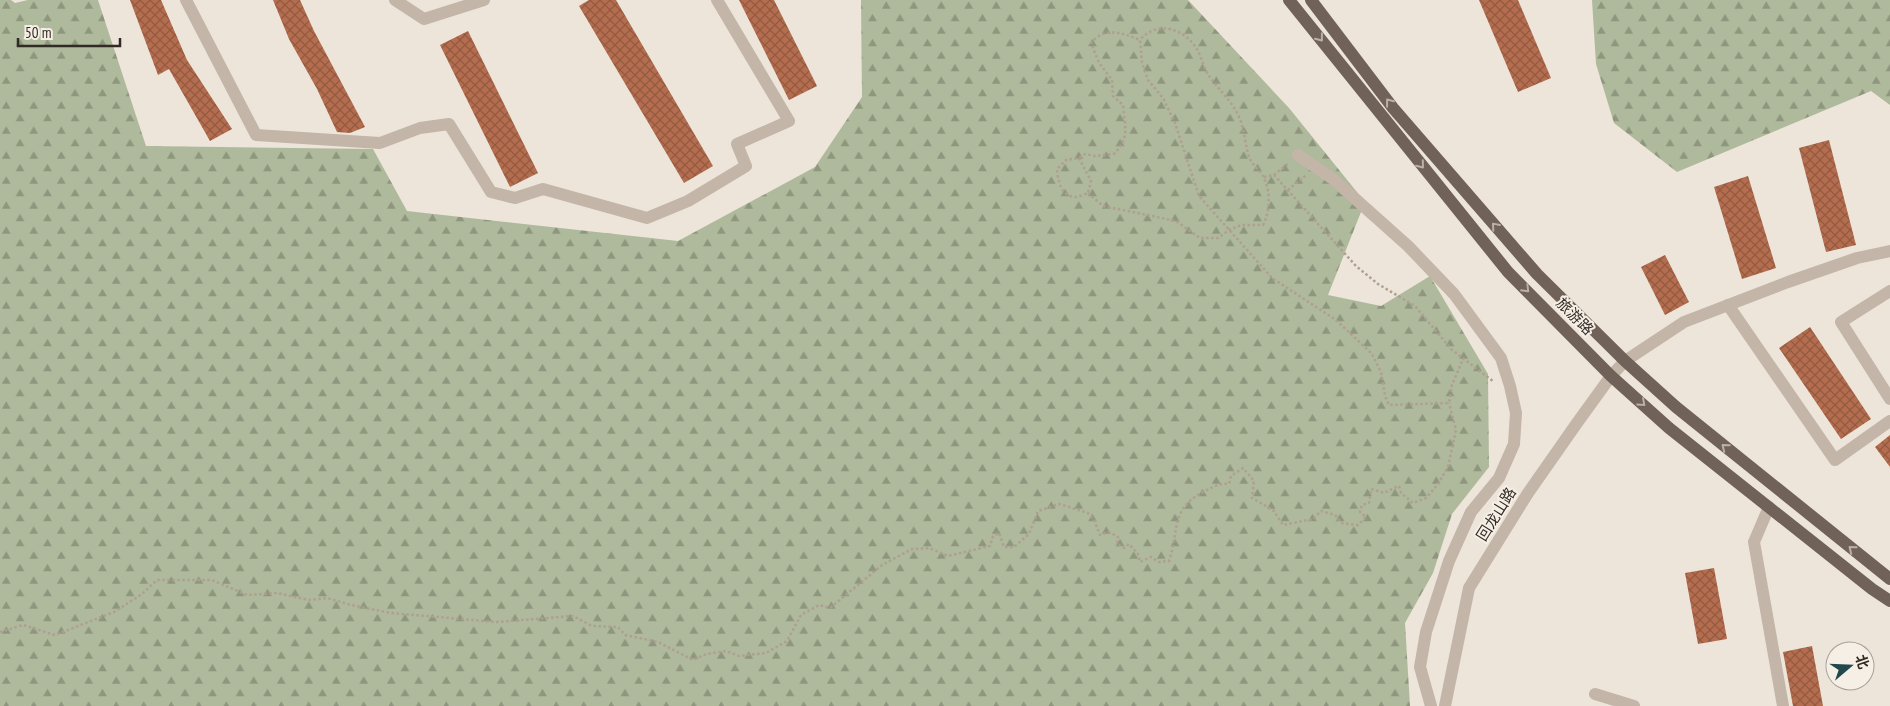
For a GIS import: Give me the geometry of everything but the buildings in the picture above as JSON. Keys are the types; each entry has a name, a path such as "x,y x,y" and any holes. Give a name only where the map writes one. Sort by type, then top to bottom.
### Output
{"main road":[{"name":"旅游路","path":"1290,0 1508,272 1611,376 1669,428 1872,589 1890,601"},
{"name":"旅游路","path":"1311,0 1394,108 1537,274 1625,361 1676,407 1890,579"}],"street":[{"path":"186,0 256,135 380,143 420,128 449,124 491,192 516,198 543,189 647,218 688,200 746,166 738,144 789,121 717,0"},
{"path":"395,0 424,19 484,0"},
{"path":"1298,155 1333,179 1408,246 1454,294 1501,358 1510,386 1516,413 1514,444 1499,478 1471,512 1449,561 1426,632 1420,667 1431,706"},
{"name":"回龙山路","path":"1445,706 1469,588 1528,493 1611,376 1625,361 1684,322 1728,304 1857,258 1890,251"},
{"path":"1890,291 1841,322 1890,398"},
{"path":"1728,304 1835,460 1890,421"},
{"path":"1769,507 1754,542 1783,706"},
{"path":"1594,694 1634,706"}],"path":[{"path":"1088,193 1102,206 1176,221 1200,238 1218,238 1229,230 1241,225 1263,226 1268,214 1268,196 1264,177 1251,160 1240,118 1227,97 1208,74 1198,50 1186,36 1172,28 1158,28 1146,33 1140,40 1142,63 1148,80 1163,98 1175,123 1199,196 1229,230 1272,278 1336,320 1372,354 1381,372 1384,396 1389,405 1449,403"},
{"path":"1088,193 1076,197 1067,194 1058,184 1057,169 1066,160 1080,158 1085,154 1095,156 1114,154 1122,145 1126,132 1122,105 1113,96 1112,80 1099,63 1091,43 1097,36 1118,31 1140,40"},
{"path":"1264,177 1274,175 1298,155"},
{"path":"1080,158 1090,181 1088,193"},
{"path":"1288,190 1315,167"},
{"path":"1274,175 1356,266 1378,284 1415,306 1437,335 1463,359 1497,385 1510,386"},
{"path":"0,632 24,625 55,635 114,612 142,594 158,580 212,580 247,595 277,593 310,600 327,598 391,613 496,622 573,616 592,626 618,627 625,634 658,642 693,660 706,654 726,651 739,656 766,652 787,641 801,614 819,605 830,608 882,565 912,549 928,548 948,556 990,546 992,536 999,532 1004,547 1014,547 1029,534 1038,511 1059,504 1088,513 1094,520 1100,535 1109,532 1118,537 1117,544 1124,548 1129,544 1138,554 1140,562 1151,557 1159,562 1169,561 1173,549 1175,529 1183,506 1197,494 1220,483 1229,484 1230,476 1243,468 1254,481 1252,498 1273,510 1283,525 1313,519 1321,511 1335,515 1341,523 1358,525 1366,517 1360,512 1362,505 1368,502 1371,489 1384,493 1399,486 1401,493 1413,503 1426,498 1438,484 1448,467 1456,430 1449,403 1452,385 1463,359"}],"green space":[{"path":"0,0 11,0 15,3 28,0 98,0 146,146 373,149 407,211 678,241 815,167 862,97 861,0 1188,0 1289,108 1365,202 1328,295 1381,306 1430,276 1488,374 1489,467 1452,514 1433,573 1405,623 1410,706 0,706"},
{"path":"1592,0 1890,0 1890,105 1871,91 1677,172 1614,123 1596,64"}]}
